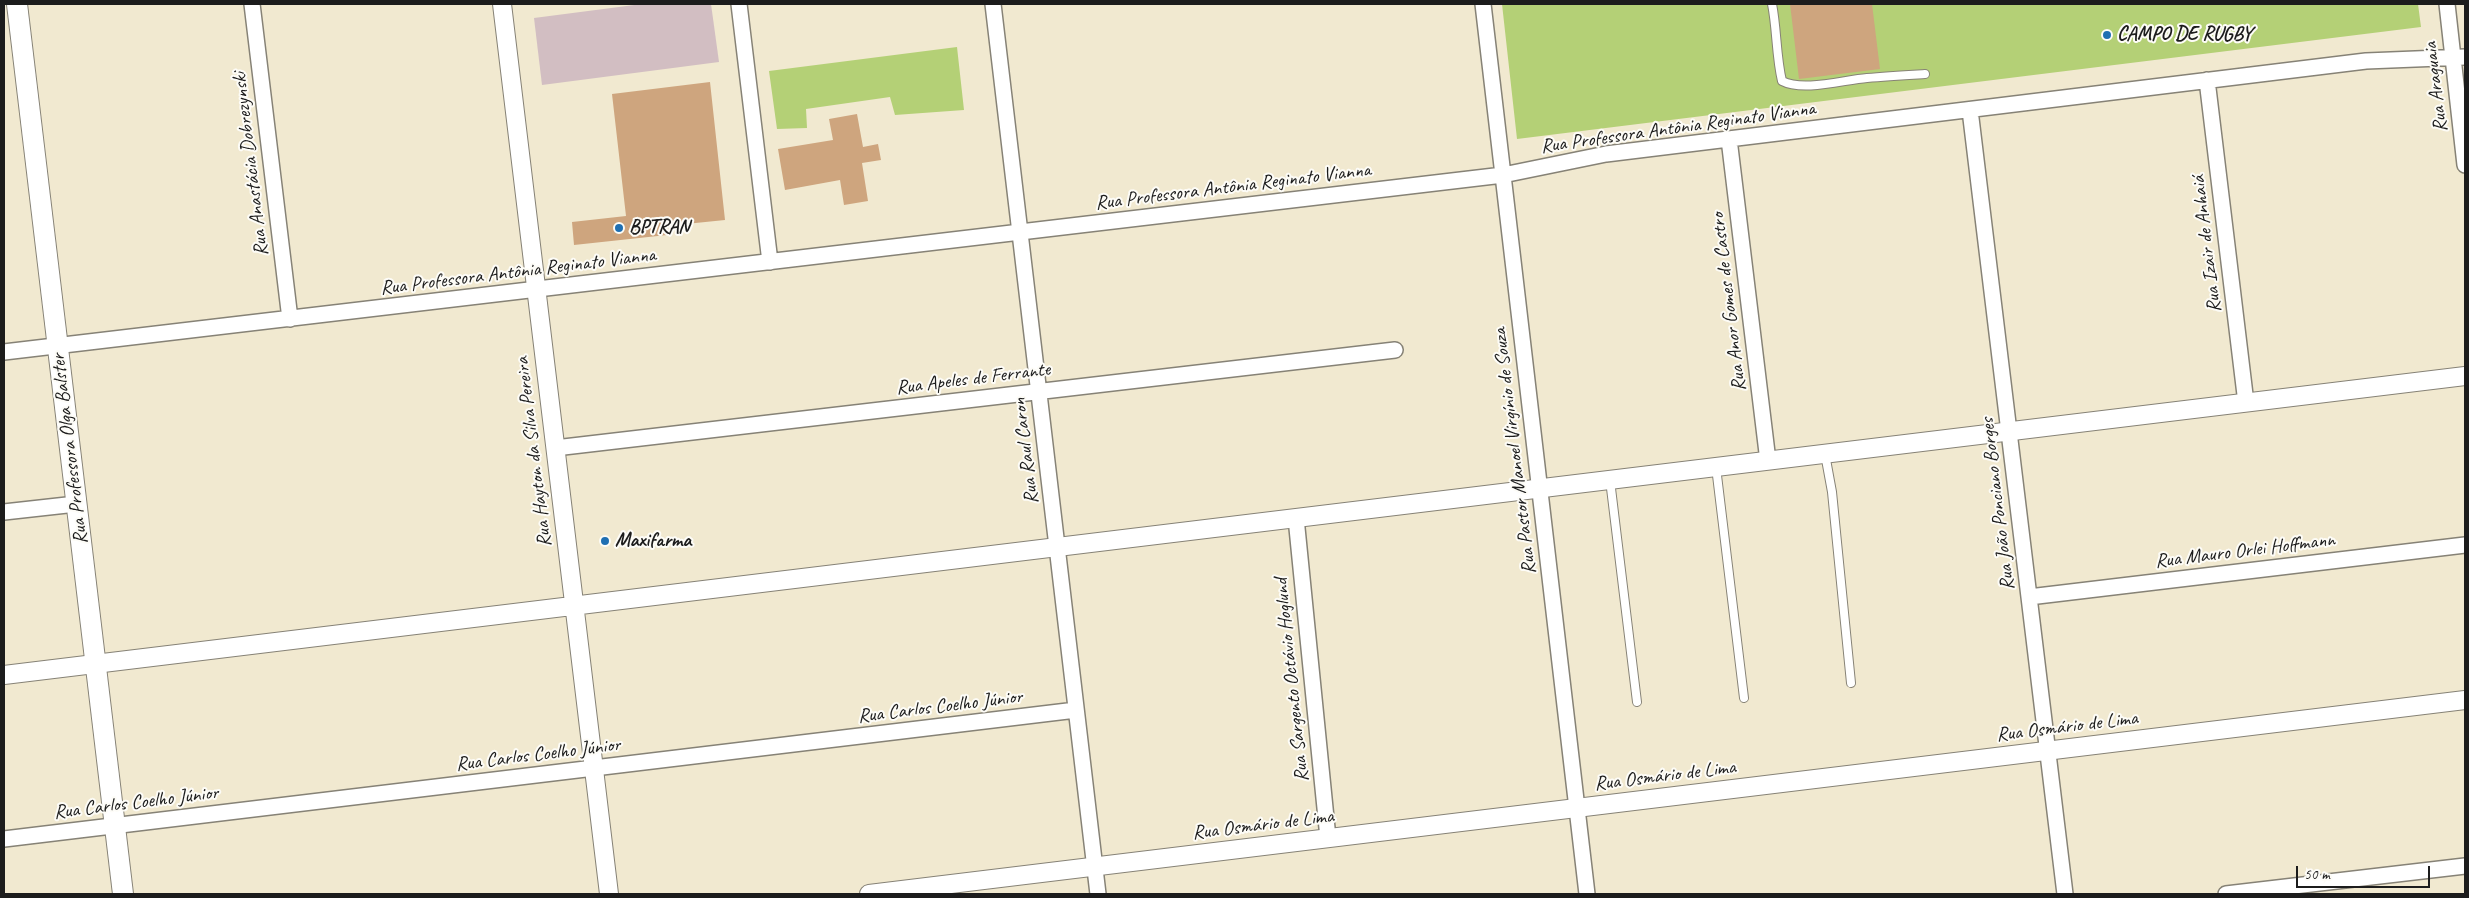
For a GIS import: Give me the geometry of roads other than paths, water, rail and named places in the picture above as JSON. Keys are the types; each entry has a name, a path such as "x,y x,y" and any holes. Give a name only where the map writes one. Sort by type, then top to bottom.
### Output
{"main road":[{"name":"Rua Professora Olga Balster","path":"17,4 123,894"}],"street":[{"name":"Rua Anastácia Dobrezynski","path":"252,4 290,319"},
{"name":"Rua Hayton da Silva Pereira","path":"502,4 609,894"},
{"path":"739,4 770,262"},
{"name":"Rua Raul Caron","path":"993,4 1098,894"},
{"name":"Rua Pastor Manoel Virgínio de Souza","path":"1483,4 1587,894"},
{"name":"Rua Araguaia","path":"2446,4 2459,58 2465,165"},
{"name":"Rua Professora Antônia Reginato Vianna","path":"4,352 1503,175 1606,154 2207,80 2366,61 2459,58"},
{"name":"Rua Izair de Anhaiá","path":"2207,80 2246,403"},
{"name":"Rua João Ponciano Borges","path":"1970,110 2065,894"},
{"name":"Rua Anor Gomes de Castro","path":"1730,139 1768,461"},
{"name":"Rua Apeles de Ferrante","path":"555,448 1395,350"},
{"path":"4,675 2465,376"},
{"path":"4,512 76,504"},
{"name":"Rua Sargento Octávio Hoglund","path":"1296,518 1328,838"},
{"name":"Rua Mauro Orlei Hoffmann","path":"2029,597 2465,544"},
{"name":"Rua Osmário de Lima","path":"869,894 2465,700"},
{"name":"Rua Carlos Coelho Júnior","path":"4,839 1076,710"},
{"path":"2226,894 2465,866"}],"lane":[{"path":"1772,4 1778,32 1779,68 1782,81 1788,84 1803,86 1864,78 1925,74"},
{"path":"1825,454 1832,492 1851,683"},
{"path":"1716,467 1744,698"},
{"path":"1610,480 1637,702"}],"place":[{"name":"CAMPO DE RUGBY","path":"2107,35"},
{"name":"BPTRAN","path":"619,228"},
{"name":"Maxifarma","path":"605,541"}]}
